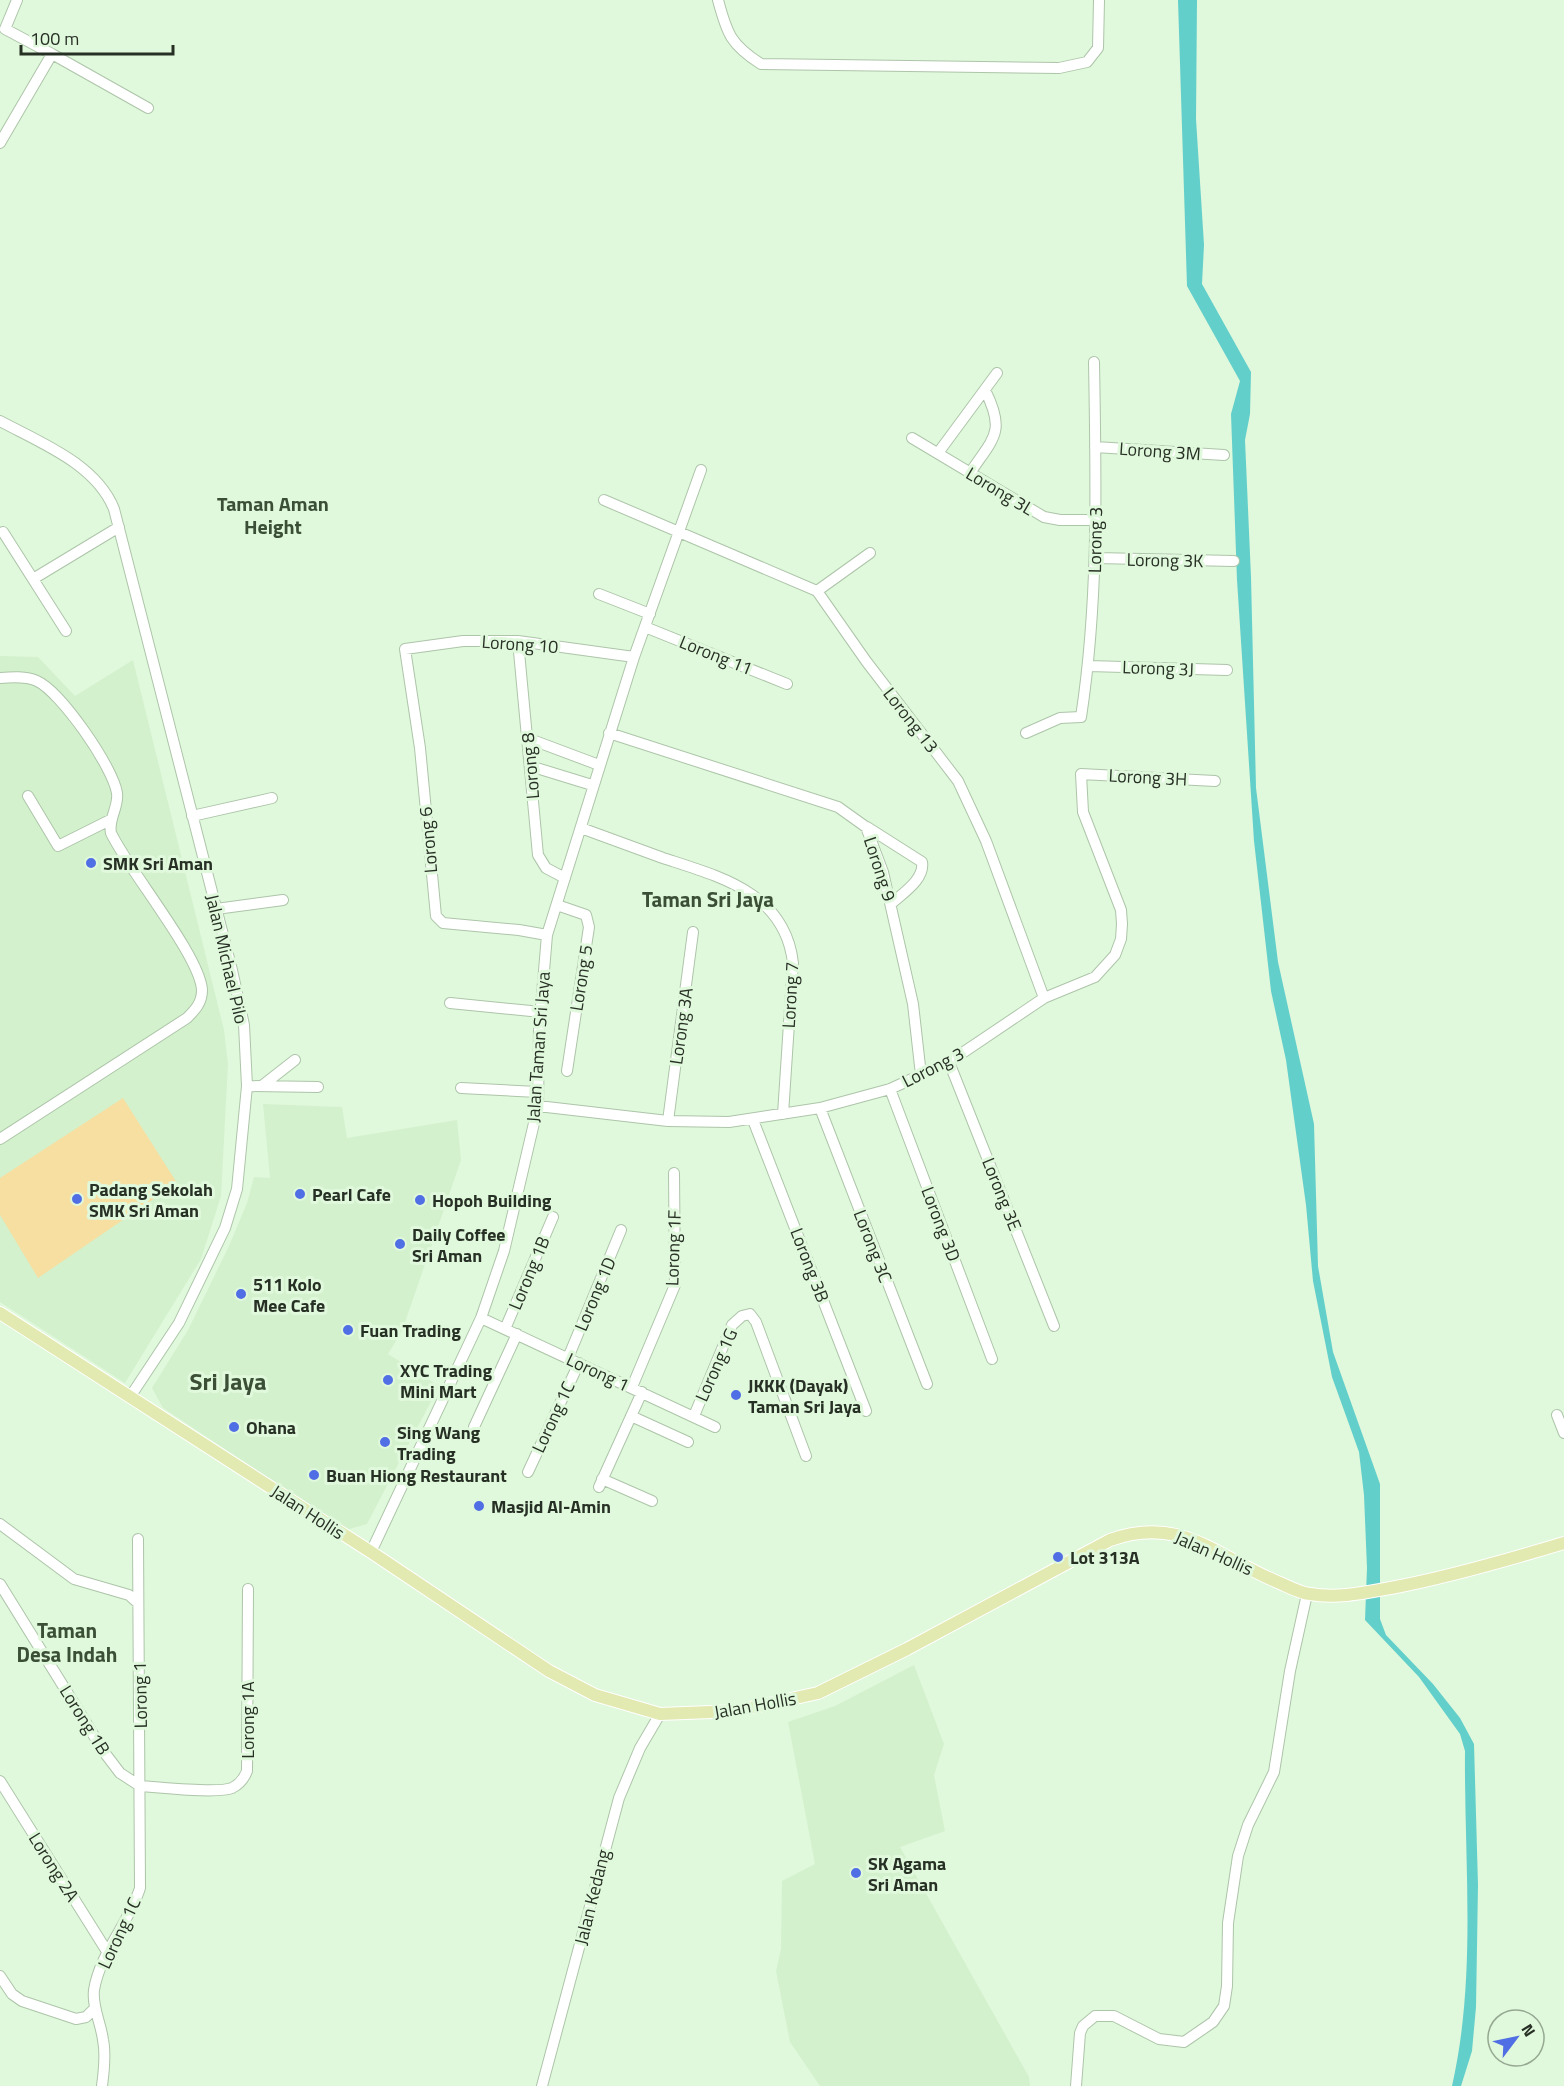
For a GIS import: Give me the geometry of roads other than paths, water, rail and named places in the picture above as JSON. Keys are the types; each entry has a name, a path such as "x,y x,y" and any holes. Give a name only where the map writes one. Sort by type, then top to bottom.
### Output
{"main road":[{"name":"Jalan Hollis","path":"0,1313 371,1552 549,1671 595,1695 660,1714 736,1711 818,1693 907,1649 1110,1540 1129,1533 1147,1530 1170,1532 1190,1539 1270,1579 1308,1594 1337,1596 1437,1579 1564,1543"}],"street":[{"path":"17,0 5,29 148,108"},
{"path":"718,0 726,31 739,50 761,64 1059,68 1087,62 1098,48 1099,0"},
{"path":"0,143 52,54"},
{"name":"Lorong 3","path":"1026,733 1060,718 1081,717 1089,666 1096,558 1094,362"},
{"path":"938,453 997,373"},
{"path":"970,473 996,428 996,412 985,390"},
{"name":"Jalan Michael Pilo","path":"0,421 74,463 96,479 108,493 119,527 244,1025 247,1086 237,1189 225,1228 179,1323 130,1397"},
{"name":"Lorong 3L","path":"912,438 1044,517 1060,520 1096,520"},
{"name":"Lorong 3M","path":"1095,447 1224,455"},
{"name":"Jalan Taman Sri Jaya","path":"371,1552 481,1318 516,1209 538,1106 541,1012 547,935 581,828 592,784 700,470"},
{"path":"604,501 817,591 870,553"},
{"path":"33,579 119,527"},
{"path":"3,532 66,631"},
{"name":"Lorong 3K","path":"1096,558 1233,561"},
{"name":"Lorong 13","path":"817,591 866,661 958,780 986,841 1044,998"},
{"path":"600,594 650,614"},
{"name":"Lorong 11","path":"645,627 787,684"},
{"name":"Lorong 10","path":"405,649 463,641 518,641 634,657"},
{"name":"Lorong 8","path":"518,641 538,855 546,868 565,878"},
{"name":"Lorong 6","path":"405,649 420,748 436,916 443,923 547,935"},
{"name":"Lorong 3J","path":"1089,666 1227,670"},
{"path":"0,678 35,680 60,697 85,733 114,783 118,797 110,830 114,841 193,963 202,989 201,1000 187,1018 0,1139"},
{"name":"Lorong 9","path":"609,733 838,807 866,827 892,903 913,1004 921,1075"},
{"path":"527,738 599,765"},
{"path":"530,766 592,784"},
{"name":"Lorong 3","path":"538,1106 668,1121 753,1120 820,1108 890,1089 949,1062 1044,998 1095,977 1115,955 1121,939 1121,910 1083,812 1081,774"},
{"name":"Lorong 3H","path":"1081,774 1215,781"},
{"path":"28,796 58,846 112,819"},
{"path":"192,816 272,798"},
{"path":"866,827 918,857 922,862 922,872 918,878 892,903"},
{"name":"Lorong 7","path":"581,828 720,877 760,901 782,926 791,944 793,963 783,1114"},
{"path":"216,909 283,900"},
{"name":"Lorong 5","path":"556,905 586,915 589,927 567,1071"},
{"name":"Lorong 3A","path":"668,1121 693,932"},
{"path":"450,1003 541,1012"},
{"path":"263,1086 295,1060"},
{"name":"Lorong 3E","path":"949,1062 1054,1326"},
{"path":"247,1086 318,1087"},
{"path":"461,1088 537,1092"},
{"name":"Lorong 3D","path":"890,1089 992,1359"},
{"name":"Lorong 3C","path":"820,1108 927,1384"},
{"name":"Lorong 3B","path":"753,1120 866,1411"},
{"name":"Lorong 1F","path":"652,1501 601,1483 631,1416 637,1390 675,1285 674,1173"},
{"name":"Lorong 1B","path":"505,1329 552,1217"},
{"name":"Lorong 1D","path":"573,1360 621,1230"},
{"name":"Lorong 1G","path":"694,1416 732,1324 742,1316 750,1314 756,1322 806,1456"},
{"name":"Lorong 1","path":"481,1318 715,1427"},
{"path":"474,1427 517,1334"},
{"name":"Lorong 1C","path":"528,1472 573,1360"},
{"path":"1557,1415 1564,1433"},
{"path":"631,1416 688,1442"},
{"path":"0,1524 74,1579 129,1595 138,1603"},
{"name":"Lorong 1","path":"138,1539 140,1786"},
{"name":"Lorong 1B","path":"0,1584 104,1752 120,1773 140,1786"},
{"name":"Lorong 1A","path":"140,1786 226,1790 240,1783 248,1771 248,1589"},
{"path":"1076,2086 1080,2034 1083,2026 1095,2016 1114,2016 1160,2039 1184,2042 1213,2022 1224,2006 1227,1986 1228,1923 1238,1856 1248,1825 1274,1772 1290,1671 1308,1594"},
{"name":"Jalan Kedang","path":"542,2086 619,1798 640,1748 660,1714"},
{"name":"Lorong 2A","path":"0,1781 108,1953"},
{"name":"Lorong 1C","path":"95,2008 94,1989 108,1953 126,1924 140,1888 140,1786"},
{"path":"2,1982 22,2001 76,2019 86,2017 95,2008 104,2040 102,2086"}],"water":[{"path":"1178,0 1197,0 1196,119 1204,245 1202,284 1251,372 1250,414 1245,440 1256,788 1278,962 1314,1124 1318,1266 1333,1352 1380,1484 1380,1619 1386,1635 1433,1684 1460,1718 1474,1744 1478,1885 1476,2007 1472,2051 1461,2086 1452,2086 1460,2045 1467,1961 1465,1751 1460,1734 1419,1677 1365,1620 1367,1568 1364,1495 1359,1452 1332,1377 1313,1281 1306,1205 1286,1060 1271,991 1254,841 1237,580 1231,414 1240,381 1187,286"}],"place":[{"name":"SMK Sri Aman","path":"91,863"},
{"name":"Pearl Cafe","path":"300,1194"},
{"name":"Padang Sekolah SMK Sri Aman","path":"77,1199"},
{"name":"Hopoh Building","path":"420,1200"},
{"name":"Daily Coffee Sri Aman","path":"400,1244"},
{"name":"511 Kolo Mee Cafe","path":"241,1294"},
{"name":"Fuan Trading","path":"348,1330"},
{"name":"XYC Trading Mini Mart","path":"388,1380"},
{"name":"JKKK (Dayak) Taman Sri Jaya","path":"736,1395"},
{"name":"Ohana","path":"234,1427"},
{"name":"Sing Wang Trading","path":"385,1442"},
{"name":"Buan Hiong Restaurant","path":"314,1475"},
{"name":"Masjid Al-Amin","path":"479,1506"},
{"name":"Lot 313A","path":"1058,1557"},
{"name":"SK Agama Sri Aman","path":"856,1873"}],"district":[{"name":"Taman Aman Height","path":"273,514"},
{"name":"Taman Sri Jaya","path":"708,899"},
{"name":"Sri Jaya","path":"228,1381"},
{"name":"Taman Desa Indah","path":"67,1642"}]}
